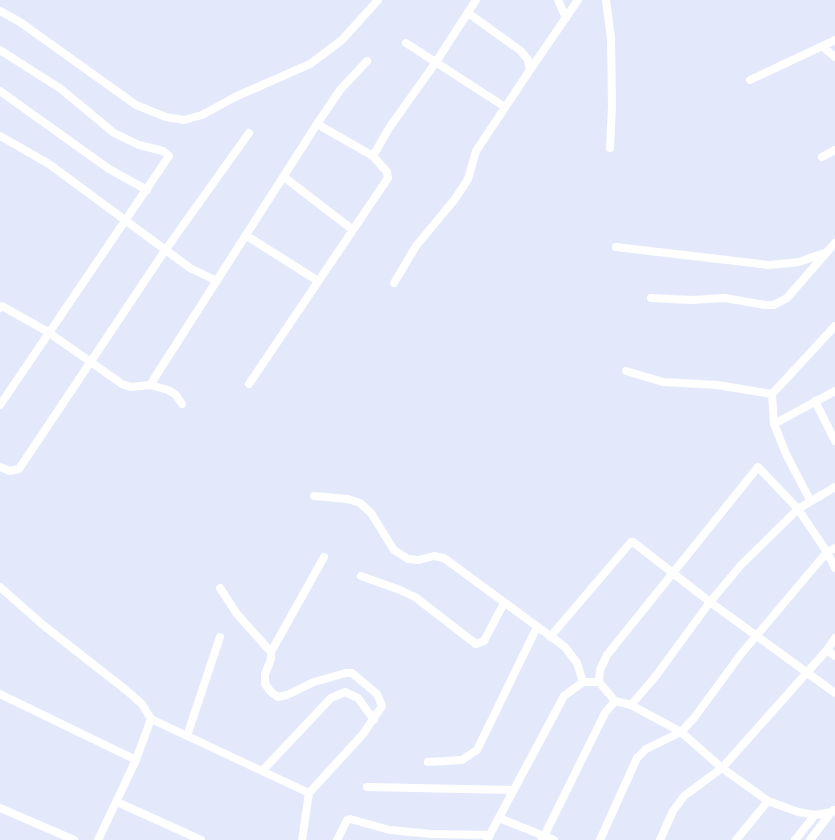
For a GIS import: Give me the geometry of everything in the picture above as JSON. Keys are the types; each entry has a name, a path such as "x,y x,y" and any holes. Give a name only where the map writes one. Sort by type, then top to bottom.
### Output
{"street":[{"path":"0,10 20,22 136,105 166,117 184,120 202,115 236,97 310,64 342,40 378,0"},
{"path":"373,156 389,128 436,62 476,0"},
{"path":"558,0 566,18"},
{"path":"394,283 416,246 455,199 468,179 476,151 578,0"},
{"path":"606,0 611,38 612,106 610,148"},
{"path":"468,13 521,51 528,60 530,70"},
{"path":"750,80 835,40"},
{"path":"406,43 505,107"},
{"path":"822,46 835,57"},
{"path":"0,50 61,89 114,133 138,145 163,152 169,156 127,220 48,332 0,405"},
{"path":"150,385 247,236 317,124 340,90 366,61"},
{"path":"0,91 109,169 147,190"},
{"path":"249,384 388,178 387,172 373,156 317,124"},
{"path":"0,467 10,471 19,469 166,250 249,133"},
{"path":"0,136 49,164 127,220 190,268 217,281"},
{"path":"822,158 835,150"},
{"path":"284,177 353,230"},
{"path":"247,236 318,281"},
{"path":"651,298 691,300 725,298 765,305 774,305 787,298 835,243"},
{"path":"616,247 769,266 799,262 827,252"},
{"path":"0,308 2,306 48,332 122,384 131,387 150,385 168,390 176,395 182,404"},
{"path":"810,500 786,454 774,424 772,394 835,326"},
{"path":"626,371 663,382 717,385 772,394"},
{"path":"774,424 815,401 835,392"},
{"path":"815,401 835,441"},
{"path":"833,810 815,815 798,812 768,801 722,768 681,732 632,705 615,701 599,682 600,670 607,655 758,467 798,508 831,550 835,568"},
{"path":"632,705 655,677 710,602 741,565 798,508 835,487"},
{"path":"314,496 348,499 360,503 371,513 391,545 403,557 416,561 434,556 444,558 537,627 574,658 584,682"},
{"path":"550,637 631,542 674,572 710,602 835,693"},
{"path":"600,840 637,758 646,749 681,732 756,636 831,550"},
{"path":"302,840 309,793 374,720 382,706 377,694 352,673 346,672 314,682 287,695 278,697 266,684 265,674 271,659 271,652 324,557"},
{"path":"361,576 400,590 414,598 476,644 484,641 504,603"},
{"path":"0,587 43,625 126,690 142,704 151,719 263,770 309,793"},
{"path":"220,588 238,614 271,652"},
{"path":"428,762 462,760 477,750 537,627"},
{"path":"187,736 220,637"},
{"path":"660,840 673,811 684,796 722,768 827,650 835,638"},
{"path":"827,650 835,656"},
{"path":"336,840 347,820 350,819 390,830 430,837 489,838 564,696 584,682 599,682"},
{"path":"263,770 331,698 346,692 358,698 374,720"},
{"path":"0,694 136,760"},
{"path":"543,838 605,713 615,701"},
{"path":"98,840 136,760 151,719"},
{"path":"367,787 513,790"},
{"path":"736,840 768,801"},
{"path":"117,802 201,840"},
{"path":"0,808 74,840"},
{"path":"810,840 833,810"},
{"path":"795,840 815,815"},
{"path":"499,818 543,838 554,840"}]}
